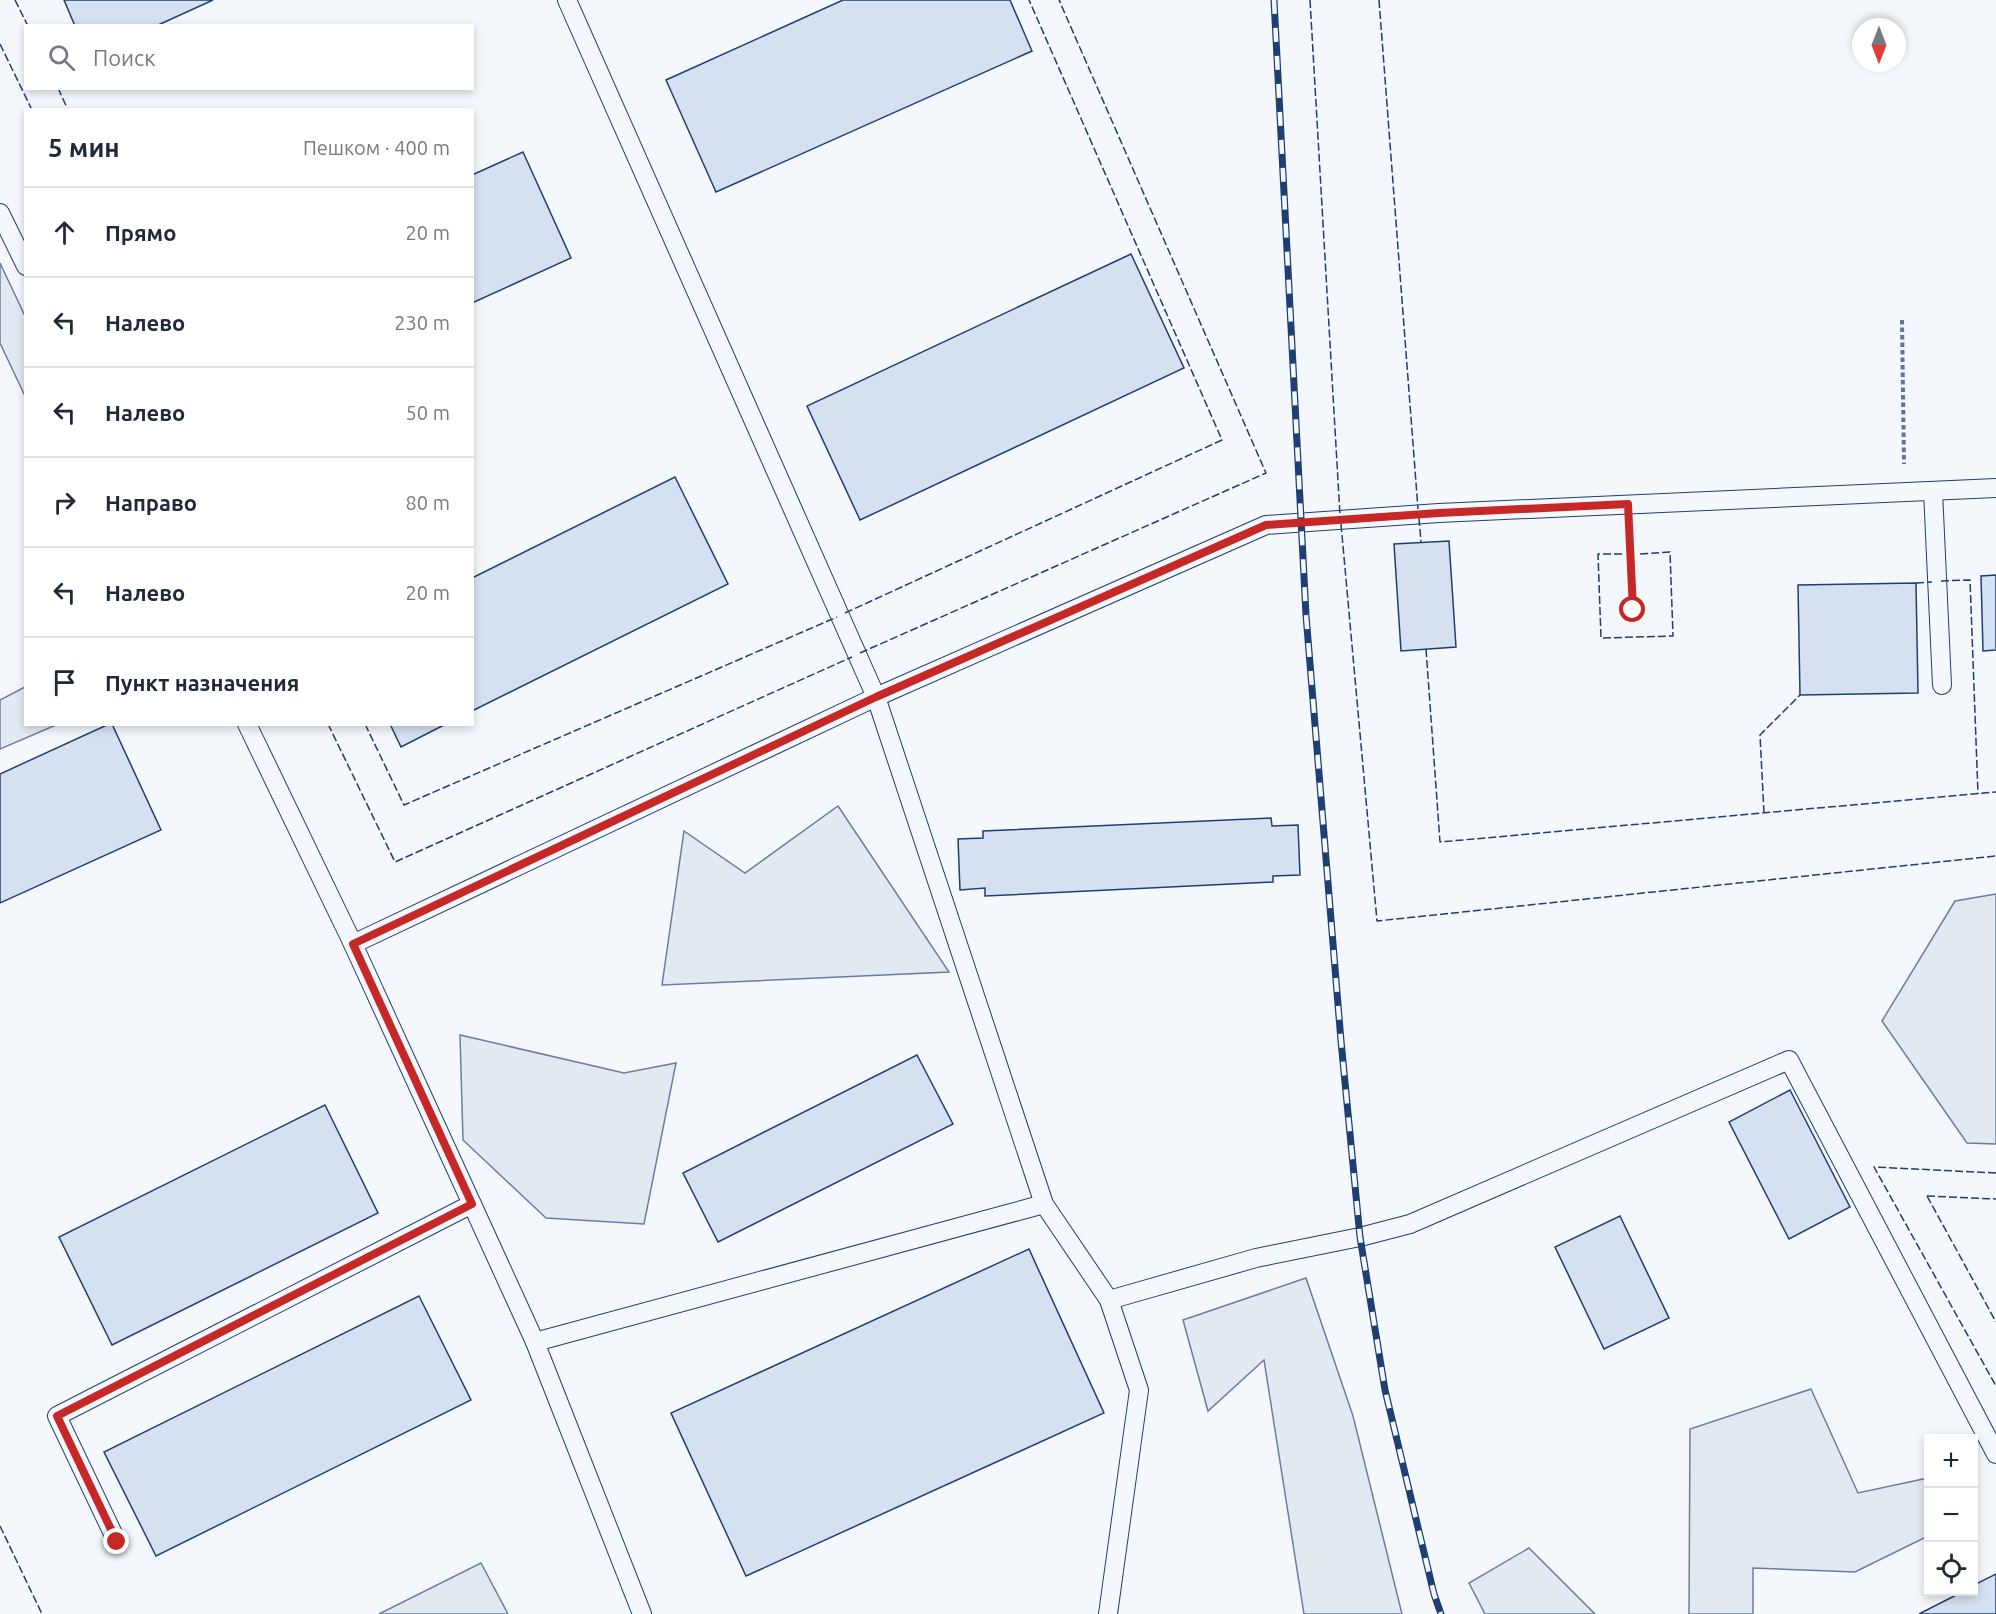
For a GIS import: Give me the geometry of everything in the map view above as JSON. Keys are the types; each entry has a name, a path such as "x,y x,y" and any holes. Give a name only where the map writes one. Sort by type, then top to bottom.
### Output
{"lane":[{"path":"567,0 876,697 1044,1204 1110,1300 1139,1390 1108,1614"},
{"path":"0,213 24,262"},
{"path":"353,944 876,697 1266,525 1429,513 1996,488"},
{"path":"1933,491 1942,685"},
{"path":"248,726 353,944 535,1342 642,1614"},
{"path":"1110,1300 1256,1258 1360,1237 1410,1224 1789,1060 1996,1454"},
{"path":"117,1542 57,1416 472,1204"},
{"path":"535,1342 1044,1204"}],"path":[{"path":"1902,320 1904,492"},
{"path":"1628,504 1633,610"}],"shaded area":[{"path":"0,263 24,314 24,394 0,343"},
{"path":"24,688 24,726 54,726 0,749 0,700"},
{"path":"838,806 949,972 662,985 684,831 745,873"},
{"path":"1996,894 1996,1144 1967,1143 1882,1021 1955,901"},
{"path":"460,1035 624,1073 676,1063 644,1224 546,1218 463,1140"},
{"path":"1306,1278 1353,1416 1402,1614 1304,1614 1264,1360 1208,1411 1183,1320"},
{"path":"1811,1389 1858,1493 1924,1479 1924,1538 1855,1572 1753,1568 1753,1614 1689,1614 1690,1429"},
{"path":"1529,1548 1595,1614 1485,1614 1469,1583"},
{"path":"481,1563 508,1614 379,1614"}],"building":[{"path":"64,0 213,0 160,24 74,24"},
{"path":"843,0 1010,0 1032,51 716,192 666,80"},
{"path":"523,152 571,258 474,302 474,174"},
{"path":"1131,254 1184,368 860,520 807,406"},
{"path":"675,477 728,584 474,710 474,577"},
{"path":"1449,541 1456,647 1401,651 1394,544"},
{"path":"1996,575 1996,650 1983,651 1981,576"},
{"path":"1916,583 1918,693 1800,695 1798,585"},
{"path":"105,726 113,726 161,830 0,903 0,774"},
{"path":"391,726 442,726 401,747"},
{"path":"1271,818 1272,826 1298,825 1300,875 1273,876 1273,882 985,896 985,888 960,890 958,839 983,838 983,831"},
{"path":"917,1055 953,1124 718,1242 683,1173"},
{"path":"1790,1090 1850,1207 1789,1239 1729,1122"},
{"path":"325,1105 378,1213 112,1345 59,1237"},
{"path":"1620,1216 1669,1318 1604,1349 1555,1247"},
{"path":"1029,1249 1104,1413 746,1576 671,1413"},
{"path":"419,1296 471,1400 156,1556 104,1452"},
{"path":"1996,1574 1996,1614 1919,1614 1954,1596 1978,1596 1978,1583"}],"railway":[{"path":"1274,0 1306,615 1341,1041 1360,1237 1385,1390 1434,1594 1441,1614"}],"fence":[{"path":"15,0 27,24"},
{"path":"845,613 1222,440 1029,0"},
{"path":"860,653 1266,473 1059,0"},
{"path":"1310,0 1340,515"},
{"path":"1379,0 1418,509"},
{"path":"0,44 31,108"},
{"path":"59,90 67,108"},
{"path":"1419,518 1421,542"},
{"path":"1341,524 1377,921 1996,856"},
{"path":"1622,554 1598,554 1601,638 1673,636 1670,552 1640,554"},
{"path":"1941,581 1970,580 1978,794"},
{"path":"1916,583 1932,582"},
{"path":"366,726 404,805 837,617"},
{"path":"1426,649 1440,842 1996,792"},
{"path":"329,726 395,862 852,657"},
{"path":"1764,813 1760,735 1800,695"},
{"path":"1996,1173 1874,1167 1996,1386"},
{"path":"1927,1196 1996,1322"},
{"path":"1927,1196 1996,1199"},
{"path":"0,1526 42,1614"}],"route":[{"path":"117,1542 57,1416 472,1204 353,944 876,697 1266,525 1439,513 1628,504 1633,610"}]}
